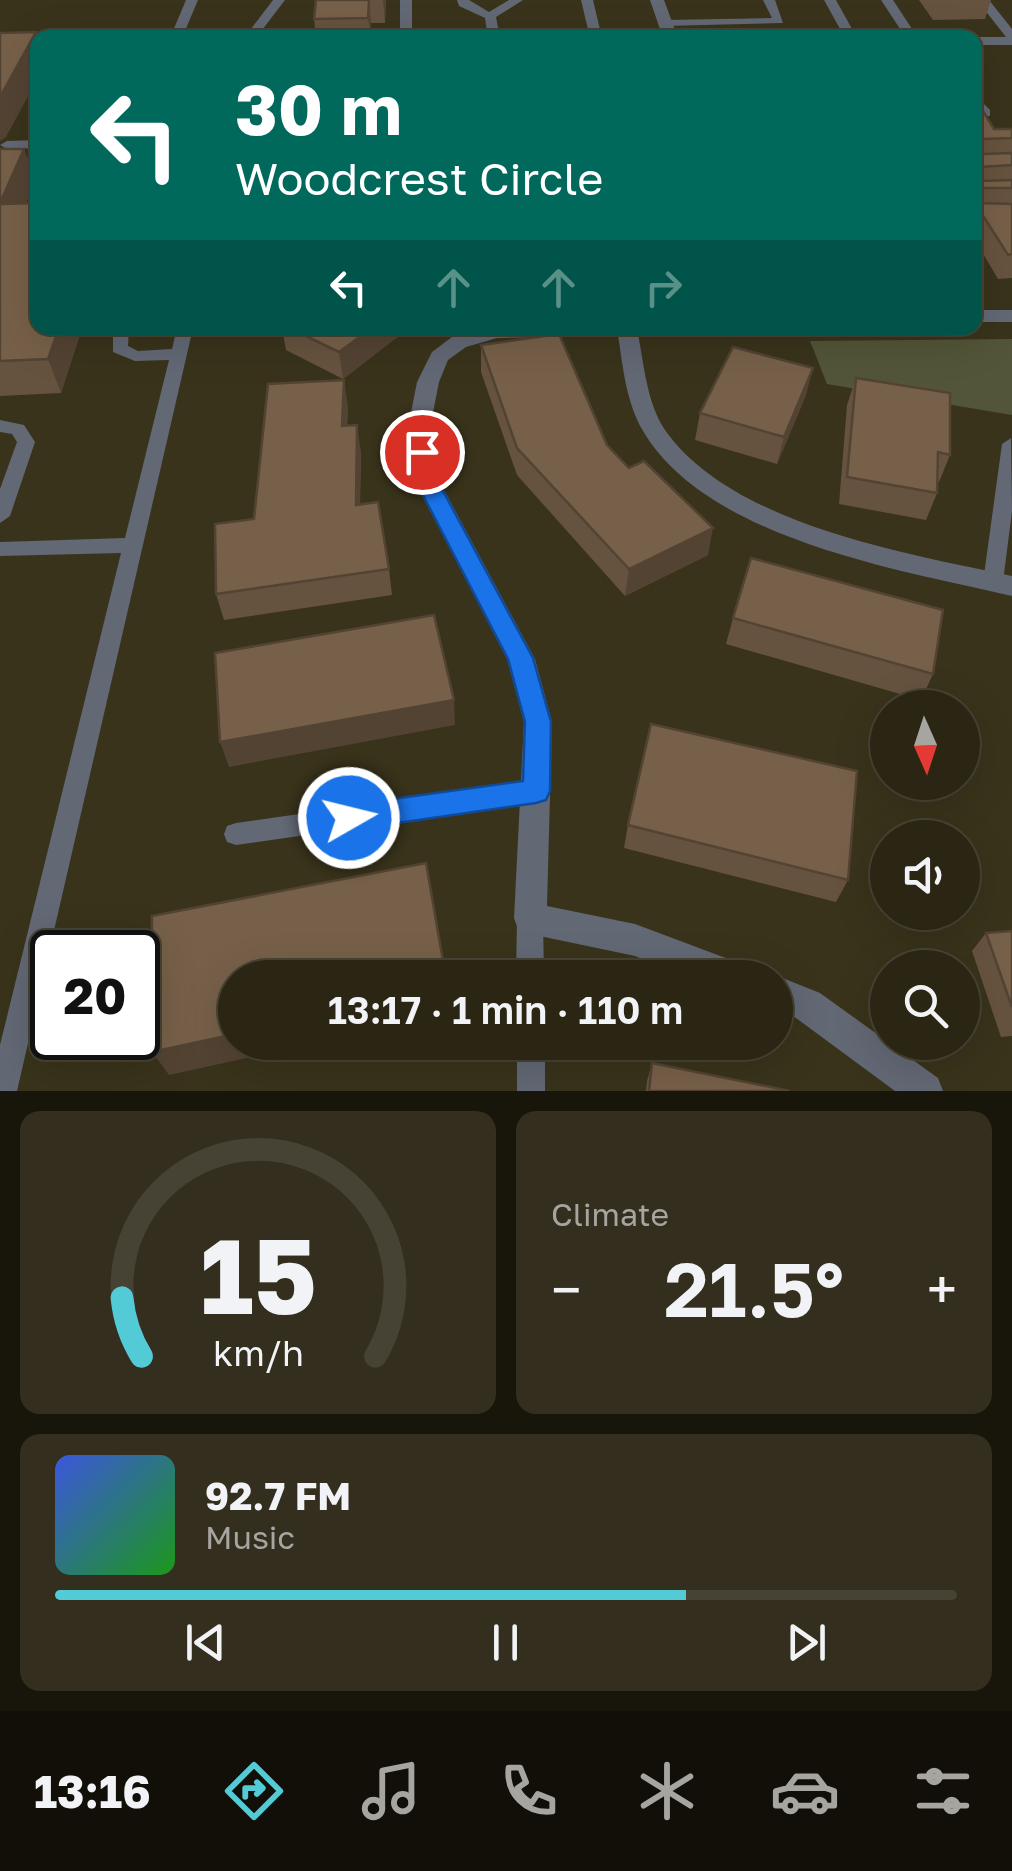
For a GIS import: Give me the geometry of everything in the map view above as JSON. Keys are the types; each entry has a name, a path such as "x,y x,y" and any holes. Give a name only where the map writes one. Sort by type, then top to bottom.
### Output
{"street":[{"path":"657,0 668,30"},
{"path":"982,316 1012,316"},
{"path":"486,335 459,342 439,357 428,382 419,428 424,476 520,658 538,722 530,918 635,940 688,960"},
{"path":"629,335 640,394 657,436 691,472 746,505 813,534 1003,584"},
{"path":"793,999 808,1005 925,1091"}],"lane":[{"path":"179,30 192,0"},
{"path":"256,30 279,0"},
{"path":"406,0 406,30"},
{"path":"463,0 463,4 490,16"},
{"path":"490,16 517,0"},
{"path":"587,0 594,30"},
{"path":"668,30 729,16 779,21 769,0"},
{"path":"830,0 847,30"},
{"path":"887,0 907,30"},
{"path":"983,0 1012,39"},
{"path":"490,16 493,30"},
{"path":"982,41 1012,39"},
{"path":"6,144 30,144"},
{"path":"120,335 119,348 135,356 179,354"},
{"path":"3,1091 183,335"},
{"path":"0,426 18,430 26,442 0,516"},
{"path":"1003,584 1011,444"},
{"path":"0,549 134,545"},
{"path":"236,834 536,791"},
{"path":"530,918 530,960"},
{"path":"531,1060 531,1091"}],"green space":[{"path":"1012,339 1012,415 827,384 810,341"}],"building":[{"path":"316,0 369,0 368,18 314,19"},
{"path":"30,32 30,43 0,97 0,33"},
{"path":"982,109 994,129 1012,129 1012,138 983,139"},
{"path":"0,149 24,149 0,203"},
{"path":"982,151 1012,153 1012,165 982,167"},
{"path":"982,180 1012,180 1012,188 983,188"},
{"path":"30,203 30,335 57,335 48,359 0,361 0,204"},
{"path":"982,203 1012,204 1012,254 1008,255 982,214"},
{"path":"304,335 362,335 339,352"},
{"path":"559,335 607,445 629,468 644,461 713,528 629,569 517,448 481,345"},
{"path":"733,347 813,368 784,437 700,413"},
{"path":"856,378 950,393 950,455 938,452 937,493 847,477"},
{"path":"344,380 342,426 357,425 356,505 378,502 389,569 216,594 215,524 254,519 268,384"},
{"path":"751,558 943,610 933,674 733,618"},
{"path":"434,615 454,700 220,742 215,653"},
{"path":"651,724 857,771 848,880 628,825"},
{"path":"426,863 443,960 218,960 218,1038 160,1050 160,930 152,930 152,916"},
{"path":"1012,931 1012,1007 986,933"},
{"path":"652,1063 790,1091 649,1091"}],"route":[{"path":"349,818 536,791 538,722 520,658 424,476 422,452"}]}
